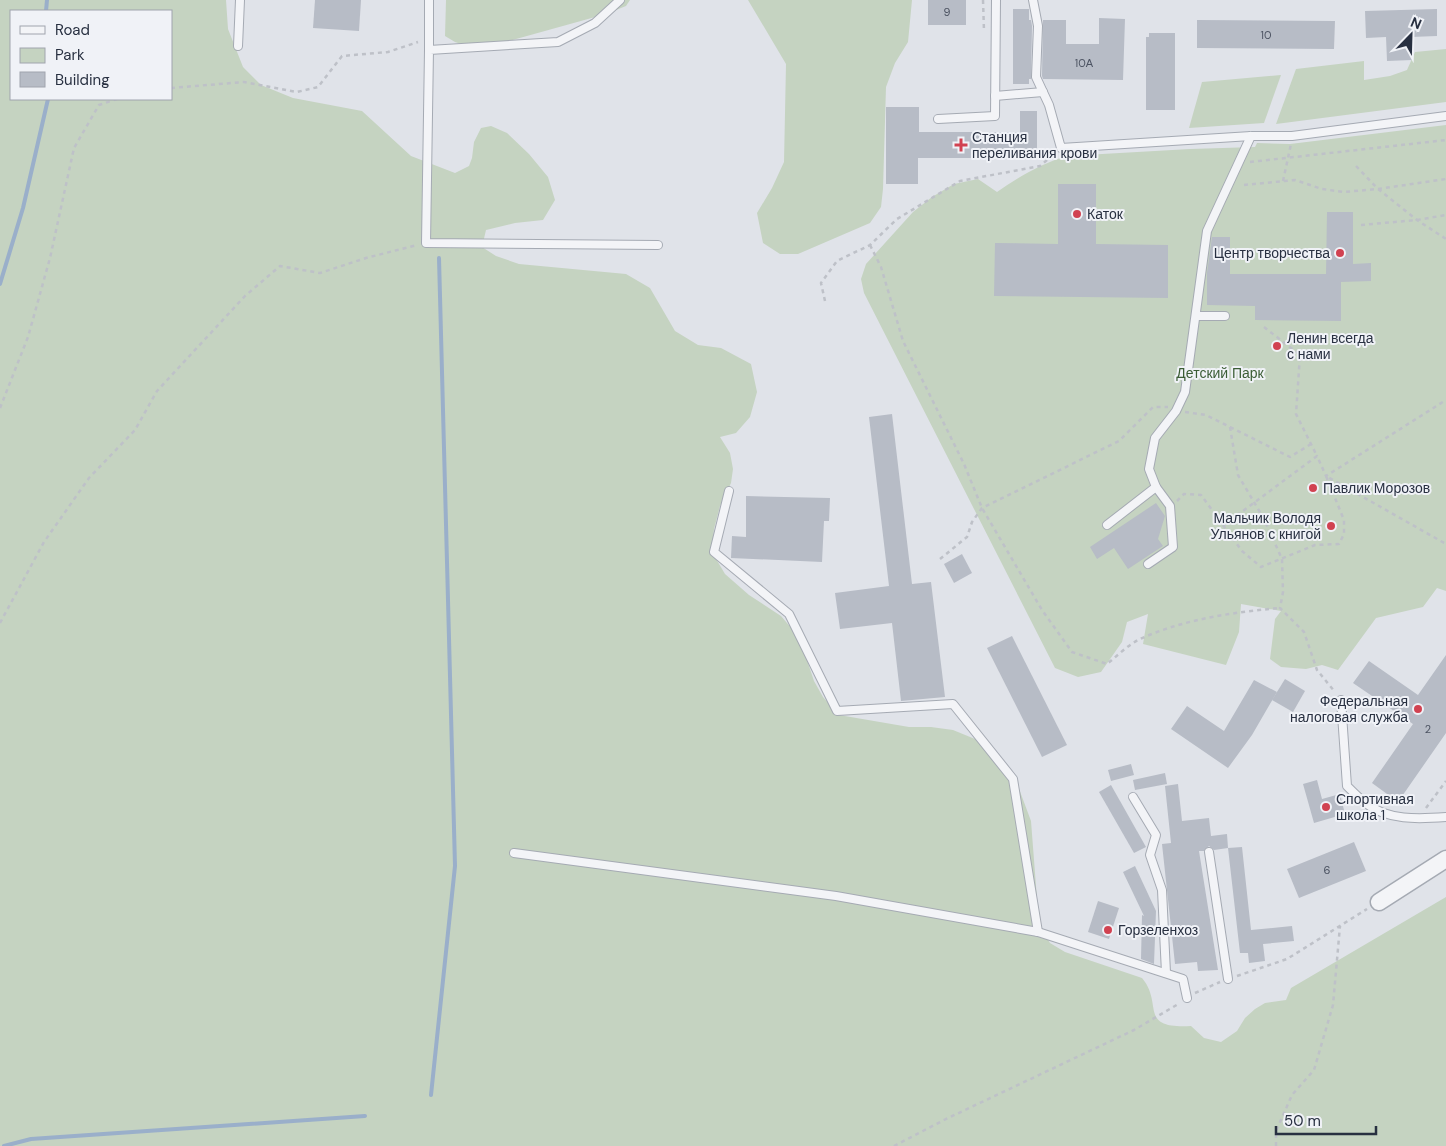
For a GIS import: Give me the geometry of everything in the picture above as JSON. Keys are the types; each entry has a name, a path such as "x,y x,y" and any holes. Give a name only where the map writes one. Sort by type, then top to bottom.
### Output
{"street":[{"path":"1379,902 1446,859"}],"lane":[{"path":"238,46 240,0"},
{"path":"429,0 426,243 658,245"},
{"path":"429,50 558,42 595,23 620,0"},
{"path":"938,118 995,116 996,0"},
{"path":"1033,0 1038,26 1036,77 1050,105 1061,148 1252,136 1292,136 1446,116"},
{"path":"995,96 1043,92"},
{"path":"1148,564 1172,547 1170,506 1156,486 1149,469 1155,438 1176,411 1185,392 1207,231 1252,136"},
{"path":"1196,316 1225,316"},
{"path":"1106,525 1156,486"},
{"path":"729,491 714,552 789,614 837,711 953,704 1013,779 1038,932"},
{"path":"1341,700 1347,786 1365,804 1389,815 1418,819 1446,816"},
{"path":"1133,797 1156,835 1150,855 1162,890 1166,973"},
{"path":"1209,852 1228,979"},
{"path":"514,853 836,896 1038,932 1183,979 1187,998"}],"path":[{"path":"982,0 984,32"},
{"path":"172,88 244,82 297,92 318,87 342,56 388,52 429,38"},
{"path":"0,408 28,338 50,258 74,148 99,105 114,100"},
{"path":"1283,181 1292,136"},
{"path":"1238,164 1446,140"},
{"path":"825,301 822,283 837,260 870,245 897,219 960,181 1040,166 1061,148"},
{"path":"1356,166 1378,189 1417,220 1446,239"},
{"path":"1244,185 1294,180 1322,189 1344,192 1446,179"},
{"path":"1361,225 1417,220 1446,215"},
{"path":"0,624 44,542 89,478 135,430 157,391 245,296 280,266 320,273 366,258 426,243"},
{"path":"870,245 882,266 903,342 964,464 982,508 1042,610 1072,652 1107,664 1136,641 1175,626 1250,611 1280,608"},
{"path":"1170,506 1184,494 1201,495 1242,551 1261,567 1315,545 1339,544 1344,534 1344,520 1317,456 1296,414 1300,355 1264,327"},
{"path":"1326,476 1446,400"},
{"path":"940,559 967,538 972,522 982,508 1119,441 1153,408 1166,406 1176,411 1206,415 1290,457 1311,444"},
{"path":"1230,427 1238,475 1264,519 1282,558 1283,592 1280,608"},
{"path":"1224,525 1317,456"},
{"path":"1326,476 1446,544"},
{"path":"1280,608 1304,632 1317,670 1341,700"},
{"path":"1418,819 1446,781"},
{"path":"894,1146 946,1118 1134,1030 1197,992 1228,979 1287,959 1379,902"},
{"path":"1276,1146 1276,1131 1292,1095 1314,1070 1333,1005 1340,926"}],"green space":[{"path":"0,0 226,0 228,29 243,67 261,85 293,98 362,111 411,156 455,173 469,166 474,142 481,128 491,126 507,133 529,154 548,177 555,200 543,220 515,223 486,230 482,247 496,256 519,264 626,274 650,288 675,331 698,345 721,348 751,364 757,392 750,417 736,433 720,437 730,453 733,469 731,483 720,506 714,529 712,552 725,574 749,595 781,616 793,630 802,645 814,681 823,697 839,715 909,727 953,730 975,739 995,756 1015,778 1031,821 1039,925 1050,943 1065,952 1142,978 1148,988 1154,1013 1158,1019 1174,1026 1191,1026 1204,1038 1221,1042 1237,1031 1245,1018 1255,1009 1265,1003 1286,1000 1291,988 1446,897 1446,1146 0,1146"},
{"path":"446,0 630,0 626,6 606,14 495,45 473,48 455,42 445,36"},
{"path":"748,0 912,0 908,42 895,63 886,87 881,207 870,223 798,254 780,254 763,243 757,213 772,188 784,162 786,64"},
{"path":"1446,49 1446,102 1276,124 1296,69 1364,61 1364,80 1390,76 1407,70 1415,52"},
{"path":"1281,75 1264,123 1189,128 1202,82"},
{"name":"Детский Парк","path":"1446,125 1446,591 1437,588 1423,607 1376,618 1338,670 1322,665 1306,669 1281,667 1270,659 1275,619 1281,611 1241,604 1239,632 1226,665 1143,644 1148,614 1127,622 1122,642 1101,672 1078,677 1055,668 864,293 861,279 866,264 913,212 932,197 954,184 978,179 997,192 1031,171 1067,156 1255,147 1257,143 1290,144"}],"building":[{"path":"315,0 361,0 359,31 313,28"},
{"path":"928,0 966,0 966,25 928,25"},
{"path":"1013,9 1029,9 1029,20 1031,20 1032,26 1031,79 1029,79 1029,84 1013,84"},
{"path":"1437,9 1437,36 1411,37 1412,60 1387,61 1386,37 1366,38 1365,11"},
{"path":"1099,18 1125,19 1123,80 1043,79 1043,20 1066,20 1066,44 1099,44"},
{"path":"1197,20 1335,21 1334,49 1197,48"},
{"path":"1149,33 1175,33 1175,110 1146,110 1146,37 1149,37"},
{"name":"Станция переливания крови","path":"886,107 919,107 919,132 1020,132 1020,111 1037,111 1037,158 918,158 918,184 886,184"},
{"name":"Каток","path":"1058,184 1096,184 1096,244 1168,245 1168,298 994,296 995,243 1058,244"},
{"name":"Центр творчества","path":"1327,212 1353,212 1353,264 1371,263 1371,281 1341,282 1341,321 1255,320 1255,306 1207,305 1207,273 1212,237 1230,237 1230,274 1326,274"},
{"path":"892,414 912,584 931,582 945,697 901,701 892,623 840,629 835,593 889,586 869,417"},
{"path":"746,496 830,498 829,521 824,521 822,562 731,558 732,536 746,537"},
{"path":"1156,503 1165,516 1158,539 1163,546 1128,569 1114,548 1097,559 1090,547"},
{"path":"962,554 972,573 954,583 944,564"},
{"path":"1012,636 1067,745 1042,757 987,648"},
{"path":"1446,655 1446,733 1398,802 1372,783 1413,724 1353,683 1369,661 1418,695"},
{"path":"1285,679 1305,691 1293,712 1272,700"},
{"path":"1254,680 1277,692 1252,735 1228,768 1171,729 1187,706 1224,731"},
{"path":"1131,764 1134,775 1111,781 1108,770"},
{"path":"1165,773 1167,784 1135,790 1133,780"},
{"name":"Спортивная школа 1","path":"1317,780 1322,799 1340,794 1345,814 1314,823 1303,784"},
{"path":"1178,784 1182,821 1209,818 1211,836 1227,834 1228,848 1214,850 1209,846 1204,851 1199,851 1218,970 1198,971 1197,962 1175,964 1162,844 1171,843 1165,786"},
{"path":"1111,785 1146,847 1134,853 1099,792"},
{"path":"1354,842 1366,871 1299,898 1287,869"},
{"path":"1242,847 1251,930 1292,926 1294,941 1263,944 1265,961 1249,963 1248,953 1240,953 1228,848"},
{"path":"1135,866 1156,911 1154,964 1141,959 1142,915 1144,916 1123,872"},
{"path":"1098,901 1119,908 1109,939 1088,932"}],"waterway":[{"path":"46,10 47,0"},
{"path":"0,284 23,208 48,100"},
{"path":"431,1095 455,866 439,258"},
{"path":"4,1146 31,1139 365,1116"}],"place":[{"name":"Станция переливания крови","path":"961,145"},
{"name":"Каток","path":"1077,214"},
{"name":"Центр творчества","path":"1340,253"},
{"name":"Ленин всегда с нами","path":"1277,346"},
{"name":"Павлик Морозов","path":"1313,488"},
{"name":"Мальчик Володя Ульянов с книгой","path":"1331,526"},
{"name":"Федеральная налоговая служба","path":"1418,709"},
{"name":"Спортивная школа 1","path":"1326,807"},
{"name":"Горзеленхоз","path":"1108,930"}]}
